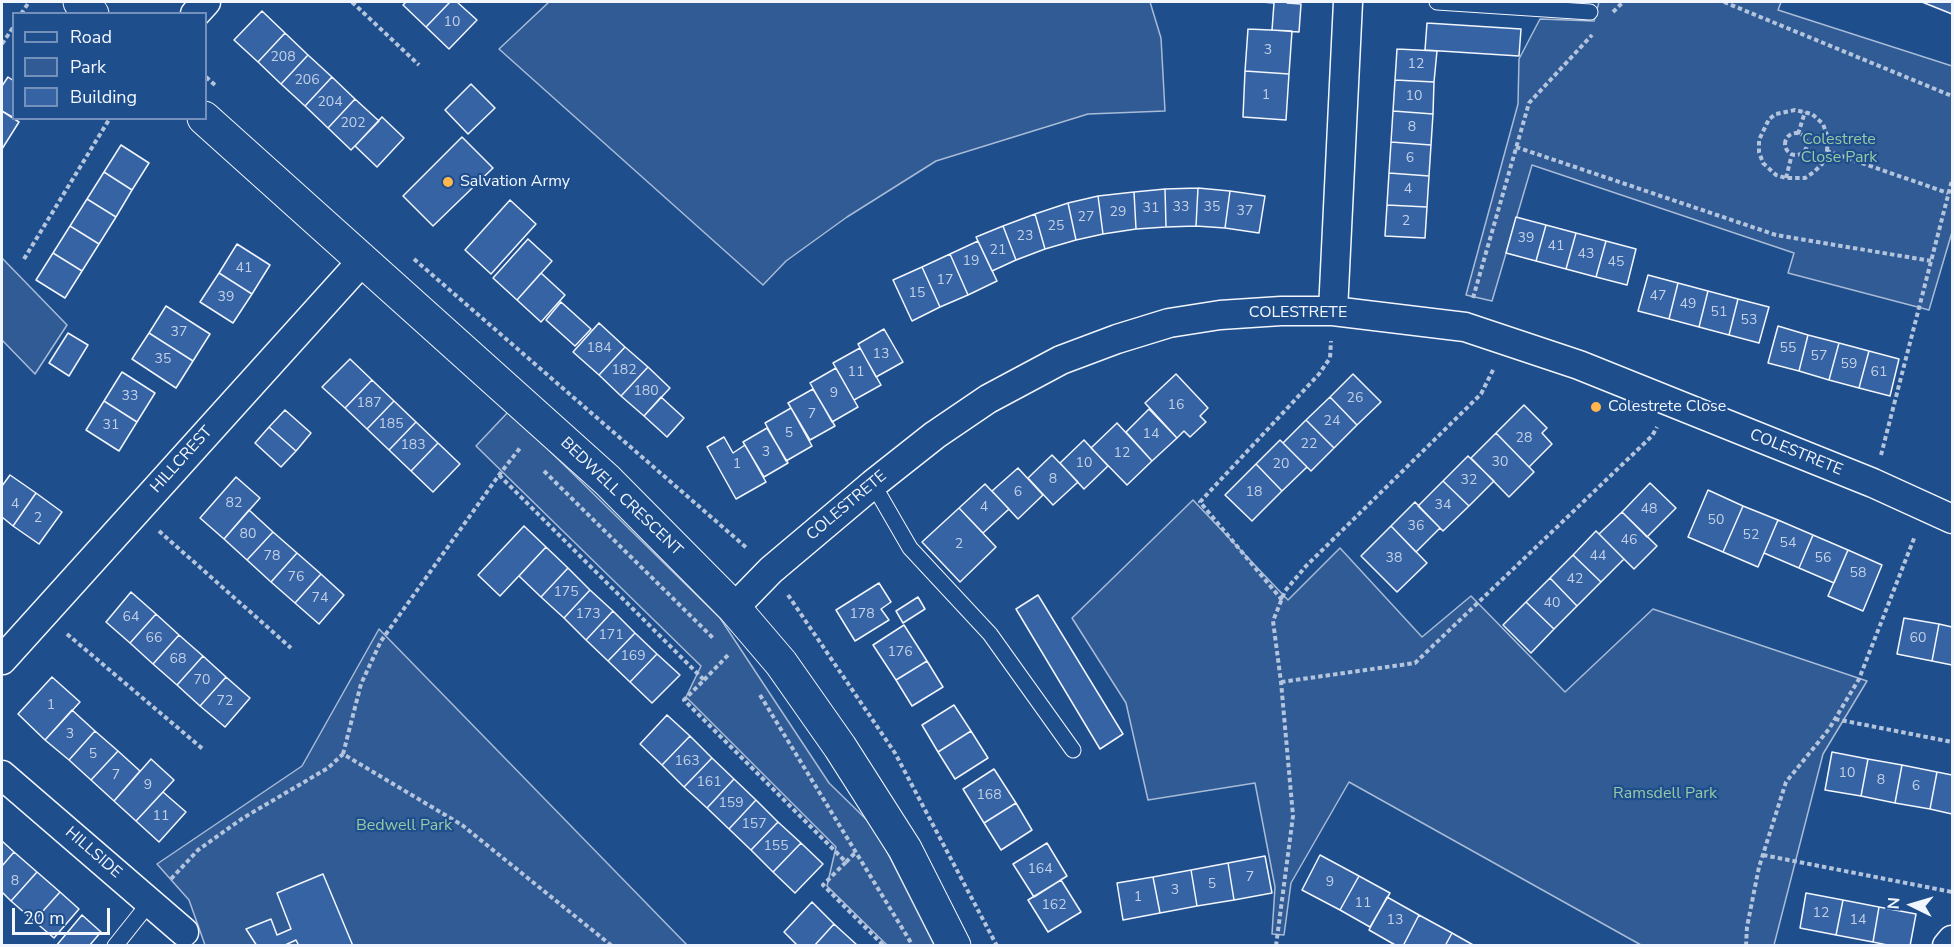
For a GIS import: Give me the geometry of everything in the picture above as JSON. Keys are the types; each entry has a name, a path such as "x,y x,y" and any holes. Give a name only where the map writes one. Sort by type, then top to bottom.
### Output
{"street":[{"path":"1333,311 1348,2"},
{"name":"BEDWELL CRESCENT","path":"206,120 606,480 734,608 782,663 840,747 905,849 954,945"},
{"name":"HILLCREST","path":"5,649 44,614 363,260"},
{"name":"COLESTRETE","path":"734,608 771,570 873,484 934,435 988,399 1061,360 1169,323 1220,315 1281,310 1333,311 1465,327 1578,365 1873,483 1953,519"},
{"name":"HILLSIDE","path":"2,775 184,932"},
{"path":"1947,945 1953,940"}],"lane":[{"path":"1437,2 1590,12"},
{"path":"873,484 910,548 990,634 1073,750"},
{"path":"115,945 150,902"}],"path":[{"path":"352,2 419,65"},
{"path":"1607,18 1623,2"},
{"path":"1724,2 1953,96"},
{"path":"1465,327 1529,103 1599,27"},
{"path":"2,44 12,29"},
{"path":"1795,110 1812,114 1823,124 1828,138 1827,151 1822,164 1805,178 1786,178 1776,175 1763,163 1759,152 1759,140 1769,119 1776,114 1795,110"},
{"path":"1798,134 1805,112"},
{"path":"24,259 109,120"},
{"path":"1790,134 1798,134 1808,142 1803,154 1787,150 1784,142 1790,134"},
{"path":"1792,136 1801,137 1805,141 1804,150 1793,153 1788,149 1786,142 1792,136"},
{"path":"1516,147 1776,235 1931,261"},
{"path":"1827,151 1948,193"},
{"path":"1786,178 1793,153"},
{"path":"1873,483 1953,180"},
{"path":"1281,600 1200,502 1319,374 1330,358 1333,311"},
{"path":"1276,945 1293,816 1273,621 1285,591 1306,566 1481,394 1493,372 1502,339"},
{"path":"1281,682 1415,663 1652,436 1671,404"},
{"path":"150,902 198,850 243,818 328,768 343,754 362,684 381,641 520,448 528,456"},
{"path":"537,464 729,654 684,700 846,862"},
{"path":"499,475 704,680"},
{"path":"1746,945 1747,927 1763,855 1786,782 1835,719 1859,679 1926,507"},
{"path":"136,511 291,648"},
{"path":"44,614 204,750"},
{"path":"758,691 913,945"},
{"path":"1835,719 1953,742"},
{"path":"343,754 462,825 612,945"},
{"path":"856,852 823,885 884,945"},
{"path":"1763,855 1953,892"}],"green space":[{"path":"549,2 1150,2 1161,38 1165,111 1088,114 936,161 847,217 786,261 763,285 499,49"},
{"name":"Colestrete Close Park","path":"1599,2 1781,2 1778,10 1952,66 1952,232 1929,310 1788,273 1794,253 1532,165 1492,301 1466,295 1518,104 1519,59 1540,19 1594,21"},
{"path":"2,258 67,325 35,374 2,340"},
{"path":"509,411 720,618 829,783 870,823 934,945 887,945 827,886 836,847 686,697 701,666 476,446"},
{"name":"Ramsdell Park","path":"1193,500 1288,600 1340,548 1422,637 1471,596 1565,692 1653,609 1867,681 1823,754 1774,945 1641,945 1349,782 1291,883 1284,935 1272,934 1275,887 1255,783 1148,800 1126,703 1072,618"},
{"name":"Bedwell Park","path":"379,629 687,945 205,945 189,900 157,864 302,766"}],"building":[{"path":"406,2 450,2 426,27 403,5"},
{"path":"450,2 457,2 477,20 449,49 426,27"},
{"path":"1262,2 1301,4 1299,32 1272,30 1274,3"},
{"path":"1922,2 1952,2 1952,14"},
{"path":"262,11 285,33 258,62 234,40"},
{"path":"1427,23 1521,29 1519,56 1425,50"},
{"path":"1248,29 1292,31 1289,74 1245,71"},
{"path":"285,33 308,55 281,84 258,62"},
{"path":"1397,49 1437,51 1434,82 1395,80"},
{"path":"308,55 332,77 305,106 281,84"},
{"path":"1245,71 1289,74 1286,120 1243,117"},
{"path":"8,77 12,80 12,117 2,111 2,86"},
{"path":"332,77 355,99 328,128 305,106"},
{"path":"1395,80 1434,82 1433,114 1393,111"},
{"path":"471,84 495,108 468,134 445,110"},
{"path":"355,99 379,121 351,150 328,128"},
{"path":"2,111 12,117 12,120 19,122 2,149"},
{"path":"1393,111 1433,114 1431,145 1391,142"},
{"path":"382,117 404,138 377,167 355,146"},
{"name":"Salvation Army","path":"462,137 493,168 433,226 403,196"},
{"path":"1391,142 1431,145 1429,176 1389,173"},
{"path":"121,145 149,163 132,190 104,172"},
{"path":"104,172 132,190 116,217 87,199"},
{"path":"1389,173 1429,176 1427,207 1387,205"},
{"path":"1198,188 1196,226 1166,227 1165,189"},
{"path":"1198,188 1230,191 1225,228 1196,226"},
{"path":"1165,189 1166,227 1136,229 1134,192"},
{"path":"1230,191 1265,196 1259,233 1225,228"},
{"path":"1134,192 1136,229 1103,234 1098,196"},
{"path":"1098,196 1103,234 1076,240 1068,203"},
{"path":"87,199 116,217 99,244 70,226"},
{"path":"510,200 536,224 491,274 465,250"},
{"path":"1068,203 1076,240 1045,249 1035,214"},
{"path":"1387,205 1427,207 1425,238 1385,236"},
{"path":"1035,214 1045,249 1016,260 1003,226"},
{"path":"1516,217 1546,225 1536,261 1506,253"},
{"path":"1546,225 1576,233 1566,269 1536,261"},
{"path":"70,226 99,244 82,271 53,253"},
{"path":"1003,226 1016,260 992,271 976,237"},
{"path":"1576,233 1606,241 1596,277 1566,269"},
{"path":"528,239 552,261 517,300 493,278"},
{"path":"978,241 997,281 968,295 950,254"},
{"path":"1606,241 1636,249 1627,285 1596,277"},
{"path":"237,244 270,265 252,294 219,273"},
{"path":"53,253 82,271 65,298 36,280"},
{"path":"950,254 968,295 940,307 922,267"},
{"path":"922,267 940,307 912,321 893,280"},
{"path":"219,273 252,294 233,323 200,302"},
{"path":"541,273 565,295 541,322 517,300"},
{"path":"1648,275 1678,283 1669,319 1638,311"},
{"path":"1678,283 1708,291 1699,327 1669,319"},
{"path":"1708,291 1738,299 1729,335 1699,327"},
{"path":"1738,299 1769,307 1759,343 1729,335"},
{"path":"561,302 591,329 575,346 546,320"},
{"path":"166,306 210,334 193,361 149,333"},
{"path":"599,323 625,347 599,375 573,352"},
{"path":"1778,326 1808,335 1799,371 1768,363"},
{"path":"884,329 903,362 876,377 858,344"},
{"path":"68,333 88,345 69,376 49,363"},
{"path":"149,333 193,361 176,388 132,359"},
{"path":"1808,335 1839,343 1829,380 1799,371"},
{"path":"1839,343 1869,351 1859,388 1829,380"},
{"path":"625,347 648,367 621,396 599,375"},
{"path":"860,348 881,385 854,400 833,363"},
{"path":"1869,351 1899,359 1890,396 1859,388"},
{"path":"350,359 372,380 345,408 322,387"},
{"path":"648,367 670,388 644,416 621,396"},
{"path":"836,368 858,407 832,422 810,383"},
{"path":"122,372 155,393 137,422 104,401"},
{"path":"1176,374 1208,408 1200,416 1206,422 1190,437 1184,431 1177,438 1145,403"},
{"path":"1353,374 1381,402 1357,425 1330,397"},
{"path":"372,380 394,401 367,429 345,408"},
{"path":"813,389 835,426 810,440 788,403"},
{"path":"661,397 684,418 667,437 644,416"},
{"path":"1330,397 1357,425 1334,448 1306,420"},
{"path":"104,401 137,422 119,451 86,430"},
{"path":"394,401 416,422 389,450 367,429"},
{"path":"1524,405 1547,428 1542,433 1552,444 1529,467 1496,433"},
{"path":"791,408 812,446 786,461 765,423"},
{"path":"1149,409 1177,438 1152,461 1126,432"},
{"path":"285,410 311,433 296,451 269,427"},
{"path":"1306,420 1334,448 1311,471 1283,443"},
{"path":"416,422 438,443 411,471 389,450"},
{"path":"1117,423 1152,461 1127,485 1091,448"},
{"path":"269,427 296,451 281,467 255,443"},
{"path":"767,428 788,463 764,477 743,442"},
{"path":"1496,433 1534,472 1509,497 1471,458"},
{"path":"724,437 733,453 745,445 766,482 736,499 707,447"},
{"path":"1084,440 1108,466 1084,489 1060,463"},
{"path":"1280,440 1307,467 1282,491 1256,464"},
{"path":"438,443 460,464 433,492 411,471"},
{"path":"1052,455 1078,482 1053,505 1028,478"},
{"path":"1468,456 1494,481 1469,506 1443,481"},
{"path":"1256,464 1282,491 1252,521 1225,495"},
{"path":"1018,468 1043,495 1018,519 992,491"},
{"path":"10,475 36,493 13,526 2,517 2,486"},
{"path":"236,477 260,498 224,539 200,518"},
{"path":"1443,481 1469,506 1443,531 1418,506"},
{"path":"1650,483 1676,508 1647,537 1622,512"},
{"path":"985,484 1009,509 983,533 959,508"},
{"path":"1708,490 1743,506 1723,552 1688,537"},
{"path":"36,493 62,512 39,544 13,526"},
{"path":"1415,502 1440,528 1416,552 1391,526"},
{"path":"1743,506 1778,520 1758,567 1723,552"},
{"path":"959,508 996,547 960,582 922,542"},
{"path":"249,510 273,532 247,560 224,539"},
{"path":"1622,512 1657,546 1634,569 1599,534"},
{"path":"1778,520 1813,535 1799,568 1764,553"},
{"path":"524,526 546,547 500,596 478,575"},
{"path":"1391,526 1427,563 1397,592 1361,556"},
{"path":"1596,531 1624,559 1601,582 1573,555"},
{"path":"273,532 297,553 271,582 247,560"},
{"path":"1813,535 1848,550 1834,583 1799,568"},
{"path":"546,547 568,568 541,597 519,576"},
{"path":"1848,550 1882,565 1863,611 1828,596"},
{"path":"297,553 321,574 295,603 271,582"},
{"path":"1573,555 1601,582 1577,606 1550,578"},
{"path":"568,568 590,590 564,618 541,597"},
{"path":"321,574 344,595 319,624 295,603"},
{"path":"1550,578 1577,606 1554,629 1526,602"},
{"path":"879,583 891,602 881,609 889,620 855,641 836,610"},
{"path":"590,590 613,611 586,640 564,618"},
{"path":"131,592 156,614 130,643 106,622"},
{"path":"1038,595 1123,734 1100,749 1016,609"},
{"path":"918,597 925,609 903,623 896,611"},
{"path":"1526,602 1554,629 1531,653 1503,625"},
{"path":"613,611 635,633 608,661 586,640"},
{"path":"156,614 179,635 153,664 130,643"},
{"path":"1904,618 1939,624 1932,661 1897,654"},
{"path":"1939,624 1952,627 1952,665 1932,661"},
{"path":"904,625 927,661 896,680 873,645"},
{"path":"635,633 657,654 630,682 608,661"},
{"path":"179,635 203,656 177,685 153,664"},
{"path":"657,654 680,675 652,703 630,682"},
{"path":"203,656 226,677 200,706 177,685"},
{"path":"927,661 943,687 912,706 896,680"},
{"path":"52,677 80,702 45,740 18,714"},
{"path":"226,677 250,698 225,727 200,706"},
{"path":"954,705 971,731 938,752 922,725"},
{"path":"72,710 95,731 69,760 45,740"},
{"path":"667,715 690,736 662,765 640,744"},
{"path":"95,731 118,751 91,780 69,760"},
{"path":"971,731 988,758 955,779 938,752"},
{"path":"690,736 712,758 684,787 662,765"},
{"path":"118,751 140,771 114,801 91,780"},
{"path":"1832,752 1868,759 1861,796 1825,790"},
{"path":"712,758 734,779 707,808 684,787"},
{"path":"151,759 174,780 136,821 114,801"},
{"path":"1868,759 1902,765 1895,803 1861,796"},
{"path":"1902,765 1937,772 1930,809 1895,803"},
{"path":"994,769 1016,803 984,823 963,789"},
{"path":"1937,772 1952,775 1952,814 1930,809"},
{"path":"734,779 756,800 729,829 707,808"},
{"path":"163,792 186,812 159,842 136,821"},
{"path":"756,800 778,822 751,850 729,829"},
{"path":"1016,803 1032,830 1001,850 984,823"},
{"path":"778,822 801,843 773,872 751,850"},
{"path":"2,841 14,852 2,866"},
{"path":"801,843 823,864 795,893 773,872"},
{"path":"1047,843 1067,876 1034,897 1013,864"},
{"path":"14,852 37,872 11,901 2,892 2,866"},
{"path":"1320,855 1359,876 1340,910 1302,890"},
{"path":"1265,856 1272,893 1234,900 1228,863"},
{"path":"1228,863 1234,900 1197,906 1191,870"},
{"path":"1191,870 1197,906 1160,913 1153,877"},
{"path":"37,872 60,892 34,921 11,901"},
{"path":"323,874 353,946 299,946 296,940 283,946 257,946 246,929 271,919 277,935 291,929 277,893"},
{"path":"1359,876 1390,893 1370,927 1340,910"},
{"path":"1153,877 1160,913 1123,920 1117,883"},
{"path":"1061,880 1081,912 1048,932 1028,900"},
{"path":"60,892 79,909 54,938 34,921"},
{"path":"1806,893 1843,900 1836,935 1800,928"},
{"path":"1387,897 1419,915 1403,946 1397,946 1369,930"},
{"path":"1843,900 1879,907 1873,942 1836,935"},
{"path":"812,902 834,924 814,946 798,946 784,932"},
{"path":"1879,907 1916,914 1910,946 1892,946 1873,942"},
{"path":"82,915 101,932 89,946 56,946"},
{"path":"1419,915 1452,933 1445,946 1403,946"},
{"path":"834,924 857,945 814,946"},
{"path":"1452,933 1475,946 1445,946"}],"place":[{"name":"Salvation Army","path":"448,182"},
{"name":"Colestrete Close","path":"1596,407"}]}
